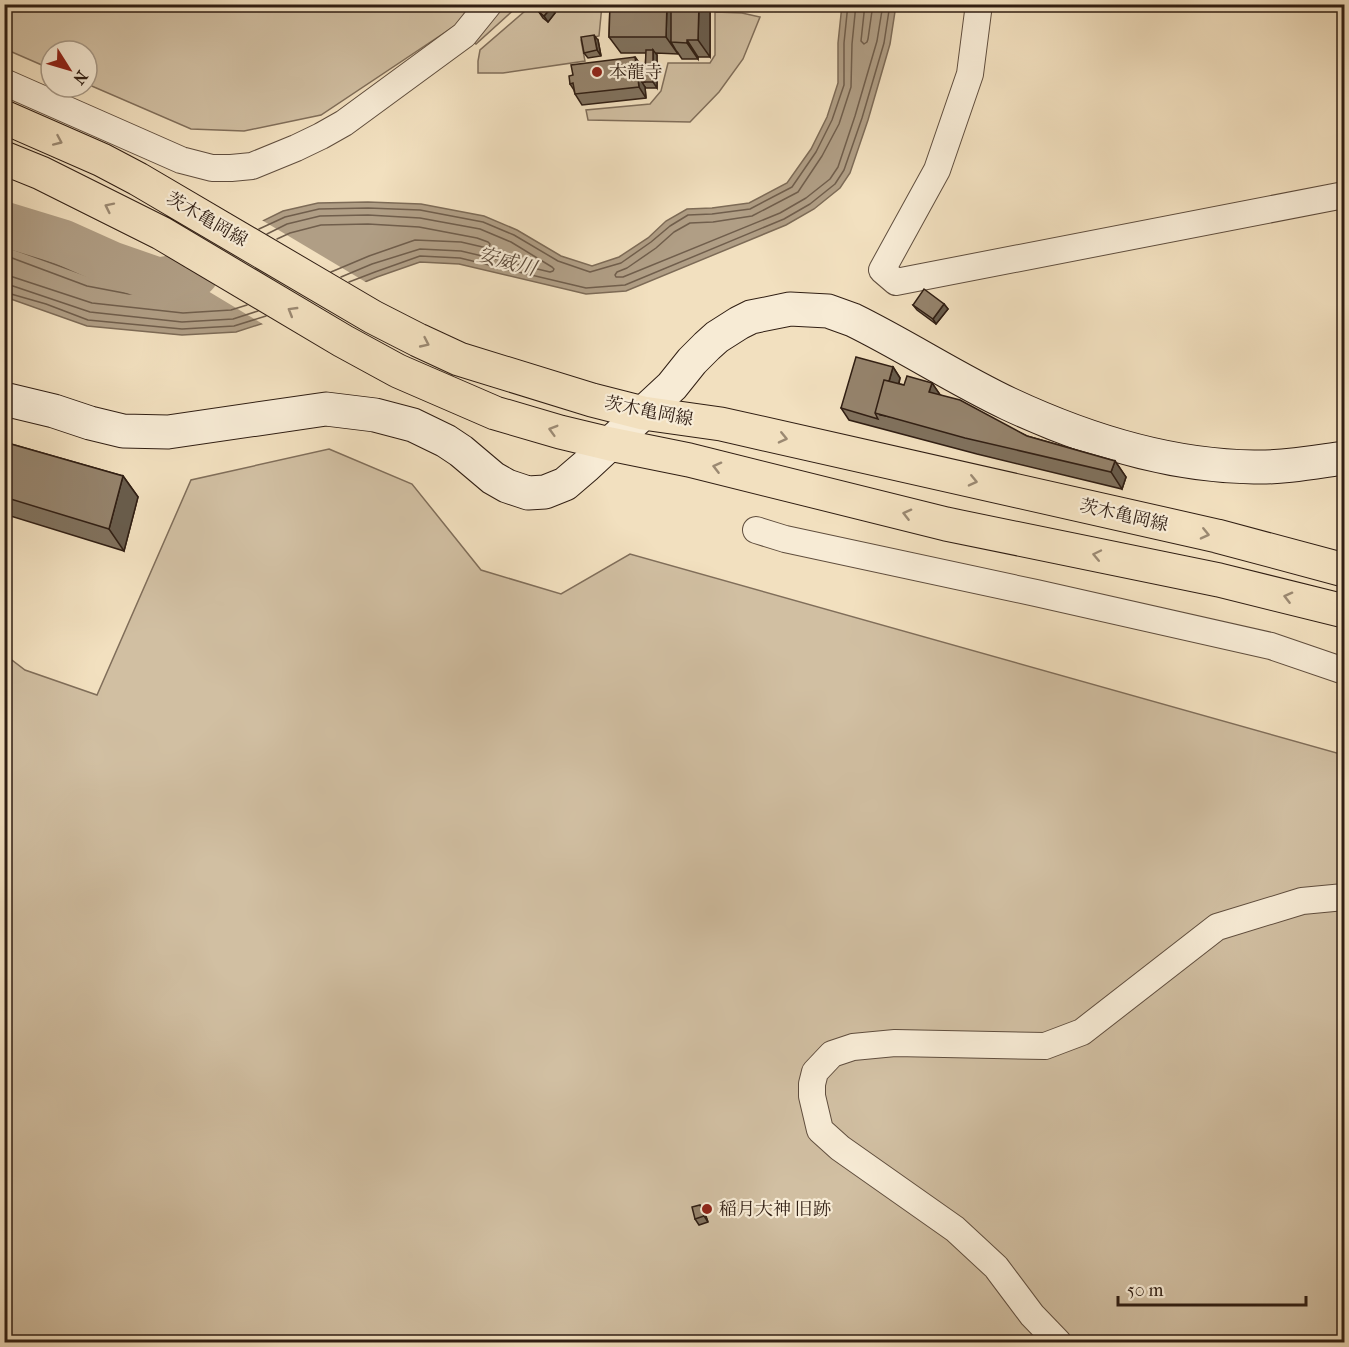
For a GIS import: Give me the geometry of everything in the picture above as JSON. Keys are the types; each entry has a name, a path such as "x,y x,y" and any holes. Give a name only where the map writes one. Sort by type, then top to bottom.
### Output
{"main road":[{"name":"茨木亀岡線","path":"4,117 129,174 373,316 459,359 559,391 643,413 721,424 1217,536 1344,570"},
{"name":"茨木亀岡線","path":"4,158 161,233 342,341 398,371 495,413 560,432 689,460 946,524 1219,580 1344,611"}],"street":[{"path":"4,82 181,160 212,168 252,166 296,148 344,123 464,35 489,4"},
{"path":"979,4 970,74 936,170 882,270 896,282 1344,195"},
{"path":"4,399 123,431 168,432 326,409 375,415 430,432 461,451 493,478 507,486 528,493 545,492 565,484 610,444 672,386 692,361 717,337 751,318 764,314 790,309 810,309 828,311 853,320 1008,403 1087,436 1128,449 1179,461 1238,467 1300,465 1344,458"},
{"path":"756,530 785,539 1272,646 1344,671"},
{"path":"1058,1342 1032,1315 996,1267 955,1230 840,1148 820,1130 812,1095 815,1072 832,1054 853,1047 895,1043 1045,1046 1082,1032 1217,927 1302,901 1344,897"}],"shaded area":[{"path":"5,5 473,5 459,23 321,115 244,131 191,129 99,89 99,39 39,39 39,64 5,49"},
{"path":"499,5 519,5 476,44 473,42"},
{"path":"532,5 602,5 599,36 581,40 585,61 503,73 478,73 480,50"},
{"path":"715,12 742,13 760,17 743,59 719,92 690,122 588,120 586,110 650,104 661,91 668,63 710,63 715,55"},
{"path":"329,449 412,484 481,570 561,594 630,554 1344,755 1344,1342 5,1342 4,654 25,670 97,695 191,480"}],"water":[{"path":"842,5 896,5 890,44 868,120 850,173 840,188 814,209 786,225 626,291 586,294 459,264 420,262 236,332 182,335 87,326 5,297 4,232 93,264 133,272 174,269 230,237 283,211 318,203 421,204 484,216 517,230 561,256 592,266 619,257 648,238 666,221 687,209 749,203 787,183 811,149 827,117 838,83 838,43"}],"pier":[{"path":"260,219 369,284 266,326 168,267"}],"building":[{"path":"545,4 551,8 544,16 539,12"},
{"path":"610,4 667,4 666,37 609,37"},
{"path":"671,4 699,4 698,40 687,40 687,43 671,42"},
{"path":"594,35 597,50 584,53 581,37"},
{"path":"646,50 653,50 653,82 642,82 642,74 645,74"},
{"path":"635,57 639,87 575,94 573,83 570,84 569,76 573,75 571,65"},
{"path":"924,289 944,304 933,319 913,305"},
{"path":"856,357 893,367 889,381 884,380 875,413 878,419 841,408"},
{"path":"907,376 932,383 929,392 960,400 1027,436 1115,461 1111,472 965,438 875,413 884,380 904,385"},
{"path":"4,442 123,476 109,529 4,497"},
{"path":"700,1205 704,1216 695,1219 692,1207"}],"waterway":[{"name":"安威川","path":"4,224 63,242 112,264 158,280 196,274"}],"place":[{"name":"本龍寺","path":"597,72"},
{"name":"稲月大神 旧跡","path":"707,1209"}]}
